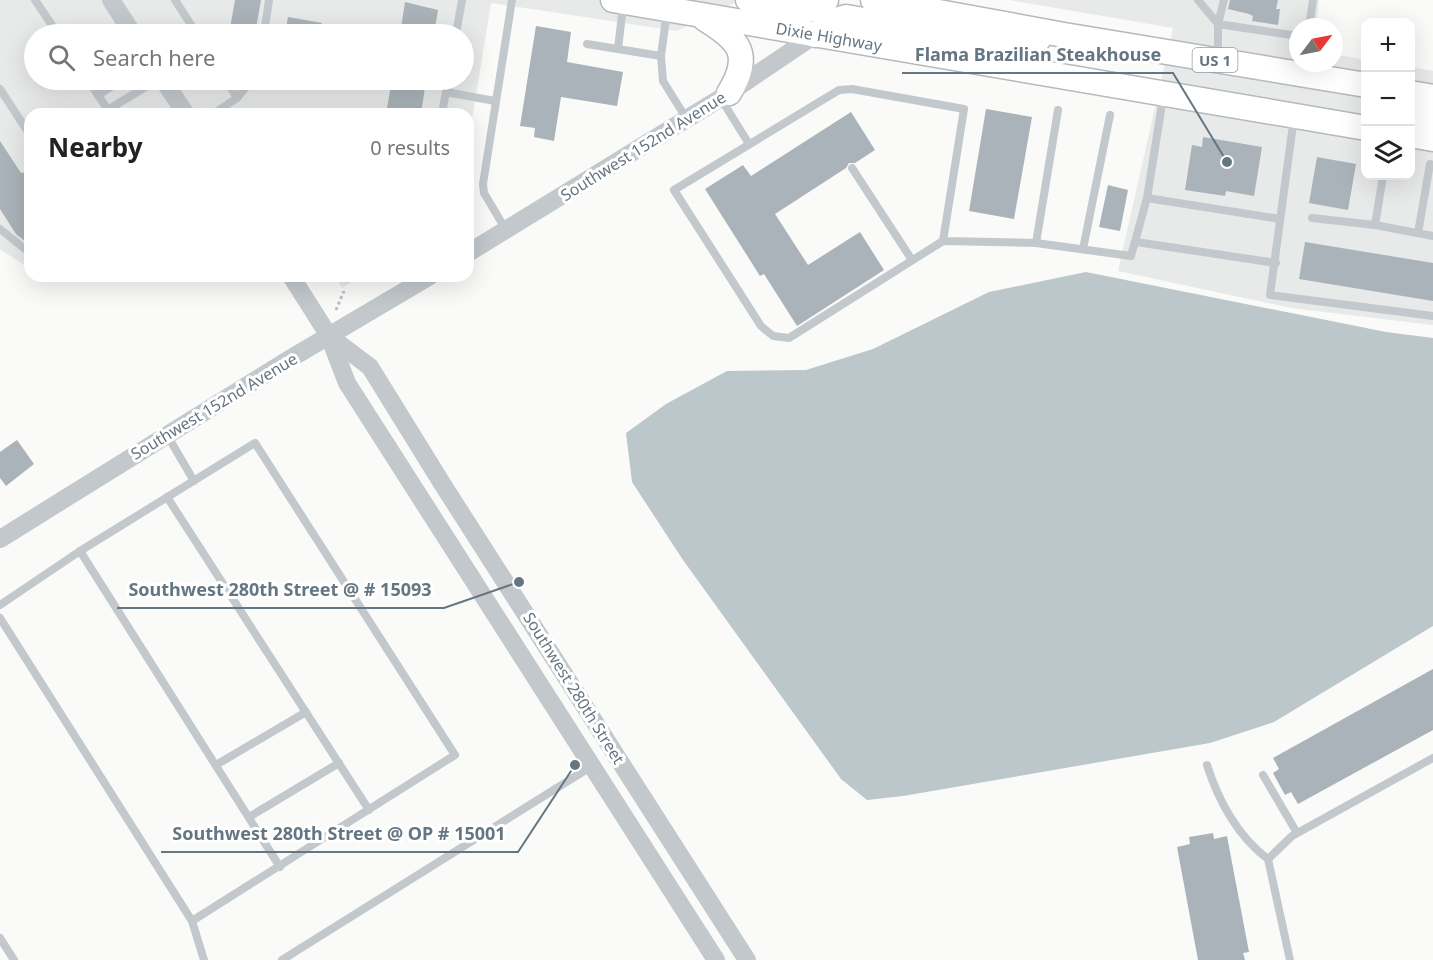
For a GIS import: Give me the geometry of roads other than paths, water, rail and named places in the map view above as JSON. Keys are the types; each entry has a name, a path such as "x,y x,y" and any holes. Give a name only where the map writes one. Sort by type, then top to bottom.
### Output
{"highway":[{"path":"748,0 803,10 817,9 826,0"},
{"name":"US 1","path":"873,0 1064,35 1361,84"},
{"name":"Dixie Highway","path":"618,1 1361,127"},
{"path":"698,15 728,33 740,52 739,76 725,95"},
{"path":"814,34 835,20 846,17 978,39 1022,43 1064,35"},
{"path":"1415,94 1433,97"},
{"path":"1415,117 1422,114 1433,116"},
{"path":"1415,136 1433,139"}],"street":[{"path":"116,2 128,24"},
{"name":"Southwest 152nd Avenue","path":"474,249 725,95 814,34"},
{"path":"170,90 182,108"},
{"name":"Southwest 280th Street","path":"295,282 330,336 347,383 716,960"},
{"name":"Southwest 152nd Avenue","path":"0,539 167,434 420,282"},
{"name":"Southwest 280th Street","path":"330,336 370,367 747,960"},
{"path":"422,500 443,485"},
{"path":"501,625 525,610"},
{"path":"592,766 614,751"}],"lane":[{"path":"36,0 52,24"},
{"path":"175,0 191,24"},
{"path":"265,24 269,0"},
{"path":"458,24 462,0"},
{"path":"506,230 484,193 483,184 512,0"},
{"path":"1198,0 1218,24 1289,35"},
{"path":"1218,61 1218,24 1224,0"},
{"path":"1310,18 1313,0"},
{"path":"618,1 618,49"},
{"path":"667,9 661,56 663,81 686,119"},
{"path":"587,44 661,56"},
{"path":"0,89 24,126"},
{"path":"943,241 964,109 852,89 839,90 674,190 762,326 773,336 789,338 943,241 1036,243 1131,256 1147,198 1164,93"},
{"path":"95,90 103,108"},
{"path":"98,95 106,90"},
{"path":"112,108 141,90"},
{"path":"232,90 237,98"},
{"path":"222,108 237,98 244,90"},
{"path":"443,108 446,92 495,101"},
{"path":"725,95 749,144"},
{"path":"1036,243 1058,110"},
{"path":"1083,249 1110,115"},
{"path":"1294,115 1270,295 1433,316"},
{"path":"1418,233 1430,164"},
{"path":"852,168 912,260"},
{"path":"1375,225 1382,180"},
{"path":"1147,198 1280,219"},
{"path":"1312,218 1375,225 1433,236"},
{"path":"0,229 24,248"},
{"path":"1136,242 1275,263"},
{"path":"167,434 194,481"},
{"path":"0,605 80,551 255,443 455,756 192,921"},
{"path":"166,497 369,810"},
{"path":"80,551 280,867"},
{"path":"0,618 192,921 204,960"},
{"path":"216,765 306,712"},
{"path":"1268,859 1297,833 1433,758"},
{"path":"249,818 339,763"},
{"path":"1207,765 1216,795 1253,848 1268,859 1290,960"},
{"path":"282,960 592,766"},
{"path":"1263,775 1297,833"},
{"path":"0,938 14,960"}],"place":[{"name":"Flama Brazilian Steakhouse","path":"1227,162"},
{"name":"Southwest 280th Street @ # 15093","path":"519,582"},
{"name":"Southwest 280th Street @ OP # 15001","path":"575,765"}]}
